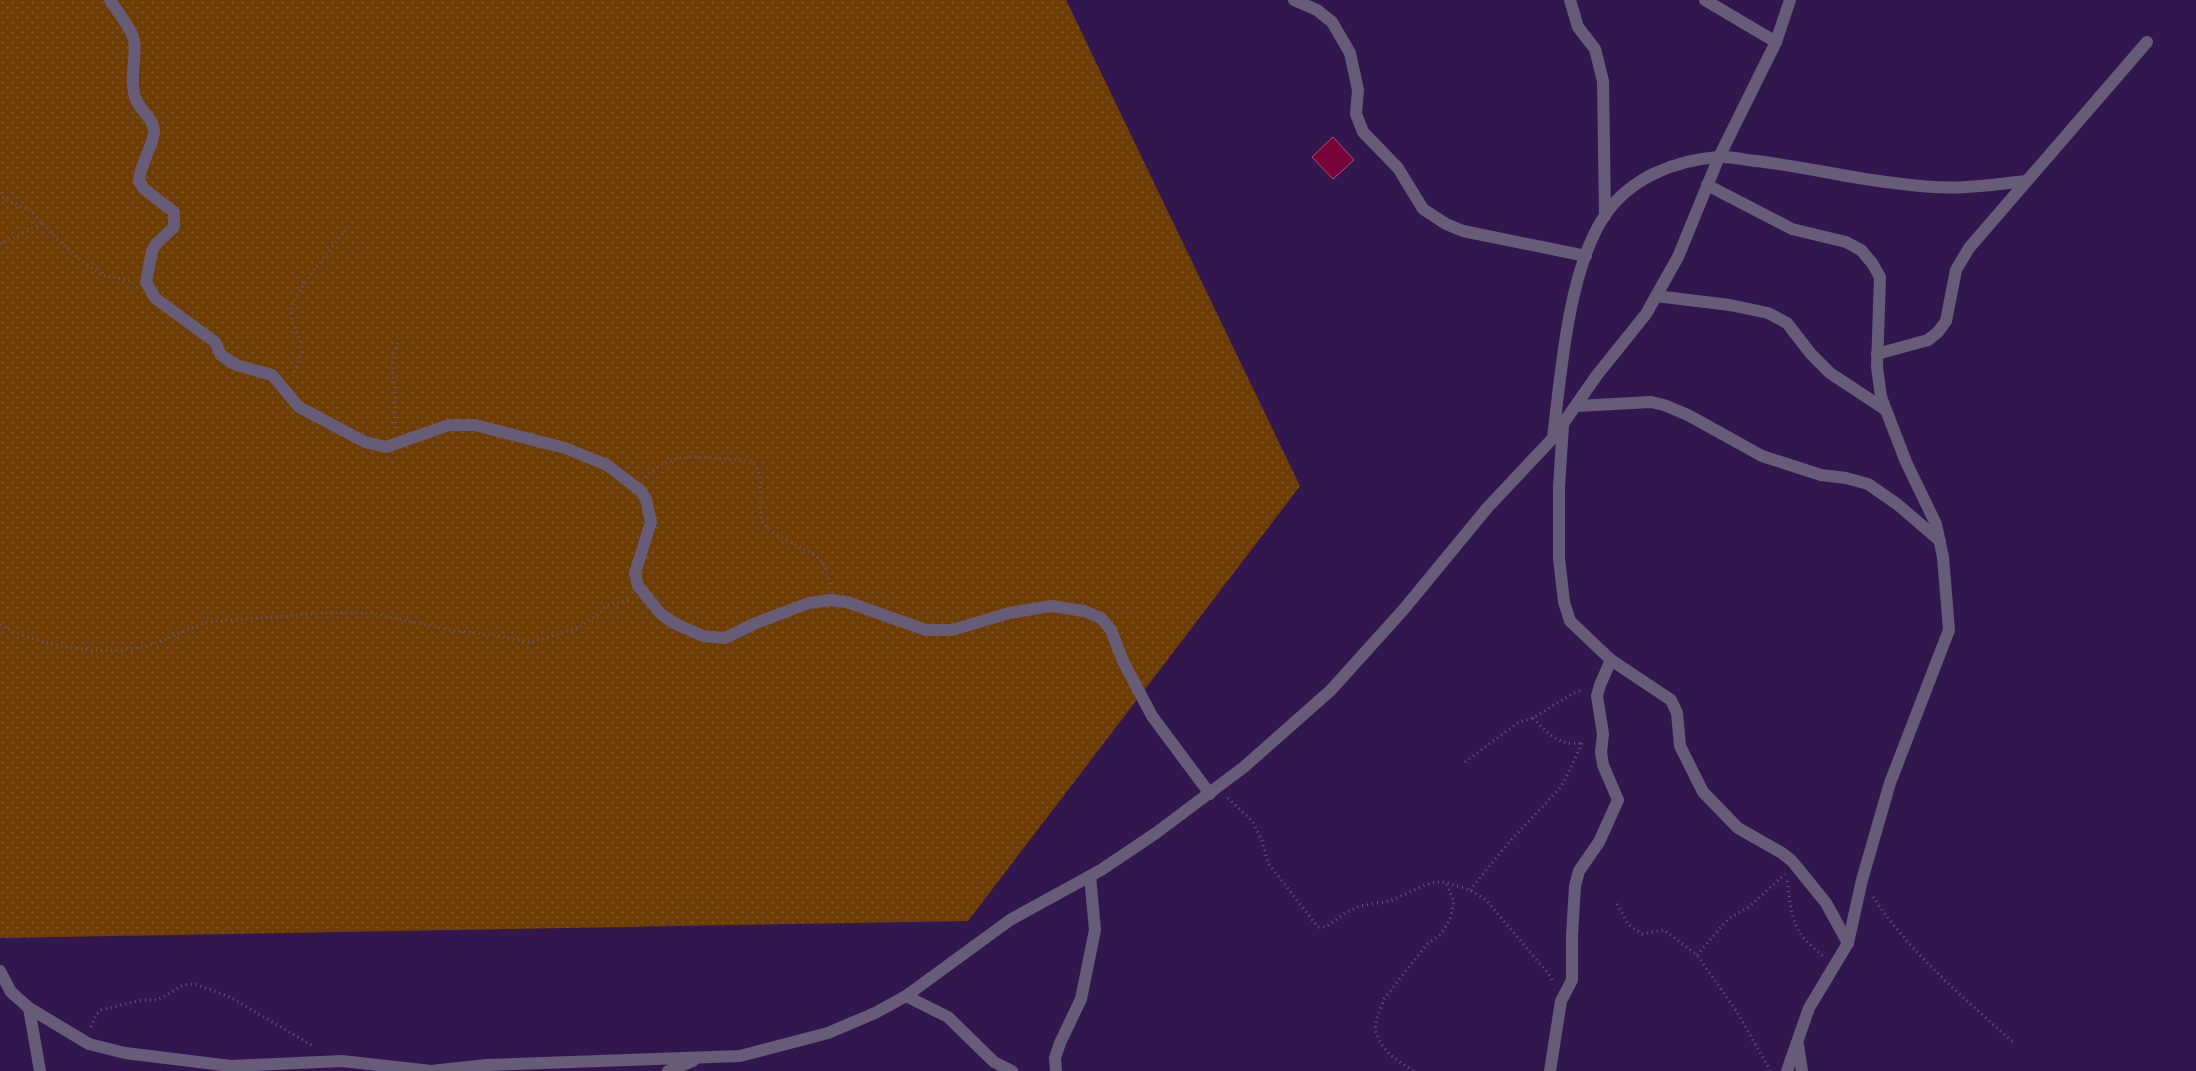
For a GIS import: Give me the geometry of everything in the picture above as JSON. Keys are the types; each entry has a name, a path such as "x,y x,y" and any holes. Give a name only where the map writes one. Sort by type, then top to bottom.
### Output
{"street":[{"path":"110,0 132,34 134,42 132,71 134,95 154,128 154,136 145,154 139,181 144,188 174,212 174,228 159,240 152,251 146,282 155,298 216,342 221,355 236,365 272,375 305,412 365,442 386,447 449,425 474,425 565,448 607,465 634,486 646,499 651,522 644,538 635,573 638,586 661,614 674,623 703,636 725,638 756,623 809,603 830,600 847,602 926,630 952,630 1009,613 1051,606 1084,611 1101,618 1111,630 1123,661 1152,716 1213,791"},
{"path":"1294,0 1317,10 1332,22 1350,53 1358,90 1356,114 1363,132 1398,168 1424,209 1446,224 1463,231 1586,256"},
{"path":"1570,0 1576,23 1597,55 1603,81 1605,216"},
{"path":"0,971 11,992 29,1008 97,1047 125,1053 231,1066 342,1061 431,1071 487,1065 700,1059 740,1056 828,1033 875,1013 906,996 933,974 1010,920 1090,876 1156,834 1244,768 1331,690 1404,609 1488,507 1553,438 1597,375 1646,314 1678,257 1719,157 1776,42 1790,0"},
{"path":"1708,1 1776,42"},
{"path":"1877,354 1928,340 1938,332 1946,321 1956,270 1969,248 2147,42"},
{"path":"1553,438 1563,356 1579,279 1586,256 1605,216 1617,200 1636,183 1665,167 1719,157 1765,162 1894,183 1965,188 2026,180"},
{"path":"1707,185 1792,229 1846,242 1861,250 1872,263 1880,277 1876,366 1881,397 1906,462 1936,524 1943,557 1949,630 1890,783 1862,880 1848,943 1809,1008 1787,1071"},
{"path":"1656,296 1730,305 1768,313 1787,323 1811,354 1830,374 1886,410"},
{"path":"1577,406 1651,402 1664,405 1688,415 1762,456 1821,475 1846,478 1868,484 1897,504 1940,541"},
{"path":"1563,425 1559,487 1559,558 1564,602 1570,621 1611,660 1671,700 1677,713 1680,746 1703,792 1738,828 1792,860 1826,903 1848,943"},
{"path":"1550,1071 1561,1001 1572,980 1575,886 1579,871 1599,842 1617,804 1618,797 1603,765 1597,696 1611,660"},
{"path":"1056,1071 1055,1058 1060,1043 1081,999 1095,930 1090,876"},
{"path":"906,996 948,1017 994,1062 1012,1071"},
{"path":"29,1008 40,1071"},
{"path":"1797,1043 1802,1071"},
{"path":"984,1052 989,1071"},
{"path":"668,1071 700,1059"}],"path":[{"path":"0,193 5,200 30,210 82,261 102,274 146,282"},
{"path":"0,244 43,223"},
{"path":"288,393 302,348 292,324 290,312 299,291 346,230"},
{"path":"396,444 395,386 392,371 394,353 399,340"},
{"path":"634,486 655,468 669,460 689,456 752,462 758,469 762,494 760,511 766,526 795,546 811,552 820,560 825,566 833,590 847,602"},
{"path":"0,625 20,635 42,642 117,651 152,644 191,627 208,622 325,613 371,613 450,630 499,636 527,642 580,627 608,605 617,601 646,598"},
{"path":"1465,762 1519,722 1533,718 1574,693 1600,685"},
{"path":"1533,718 1548,735 1558,741 1573,744 1602,741"},
{"path":"1470,890 1512,840 1560,788 1582,743"},
{"path":"1213,791 1253,822 1262,841 1268,863 1318,927 1326,928 1345,913 1360,906 1390,901 1436,882 1445,882 1470,890 1486,900 1496,910 1552,977 1553,996 1561,1006"},
{"path":"1782,853 1792,920 1796,929 1811,946 1834,965"},
{"path":"1698,955 1728,919 1749,907 1785,874"},
{"path":"1862,880 1891,924 1972,1006 2014,1043"},
{"path":"1413,1071 1390,1055 1380,1044 1376,1031 1376,1021 1384,999 1427,944 1440,934 1450,919 1454,902 1445,882"},
{"path":"1617,904 1628,924 1642,934 1664,930 1698,955 1737,1012 1771,1071"},
{"path":"85,1041 96,1015 101,1010 142,1000 156,1000 182,985 195,984 230,997 317,1048"}],"shaded area":[{"path":"0,0 1066,0 1300,486 968,921 0,938"}],"building":[{"path":"1333,137 1354,160 1333,179 1312,157"}]}
